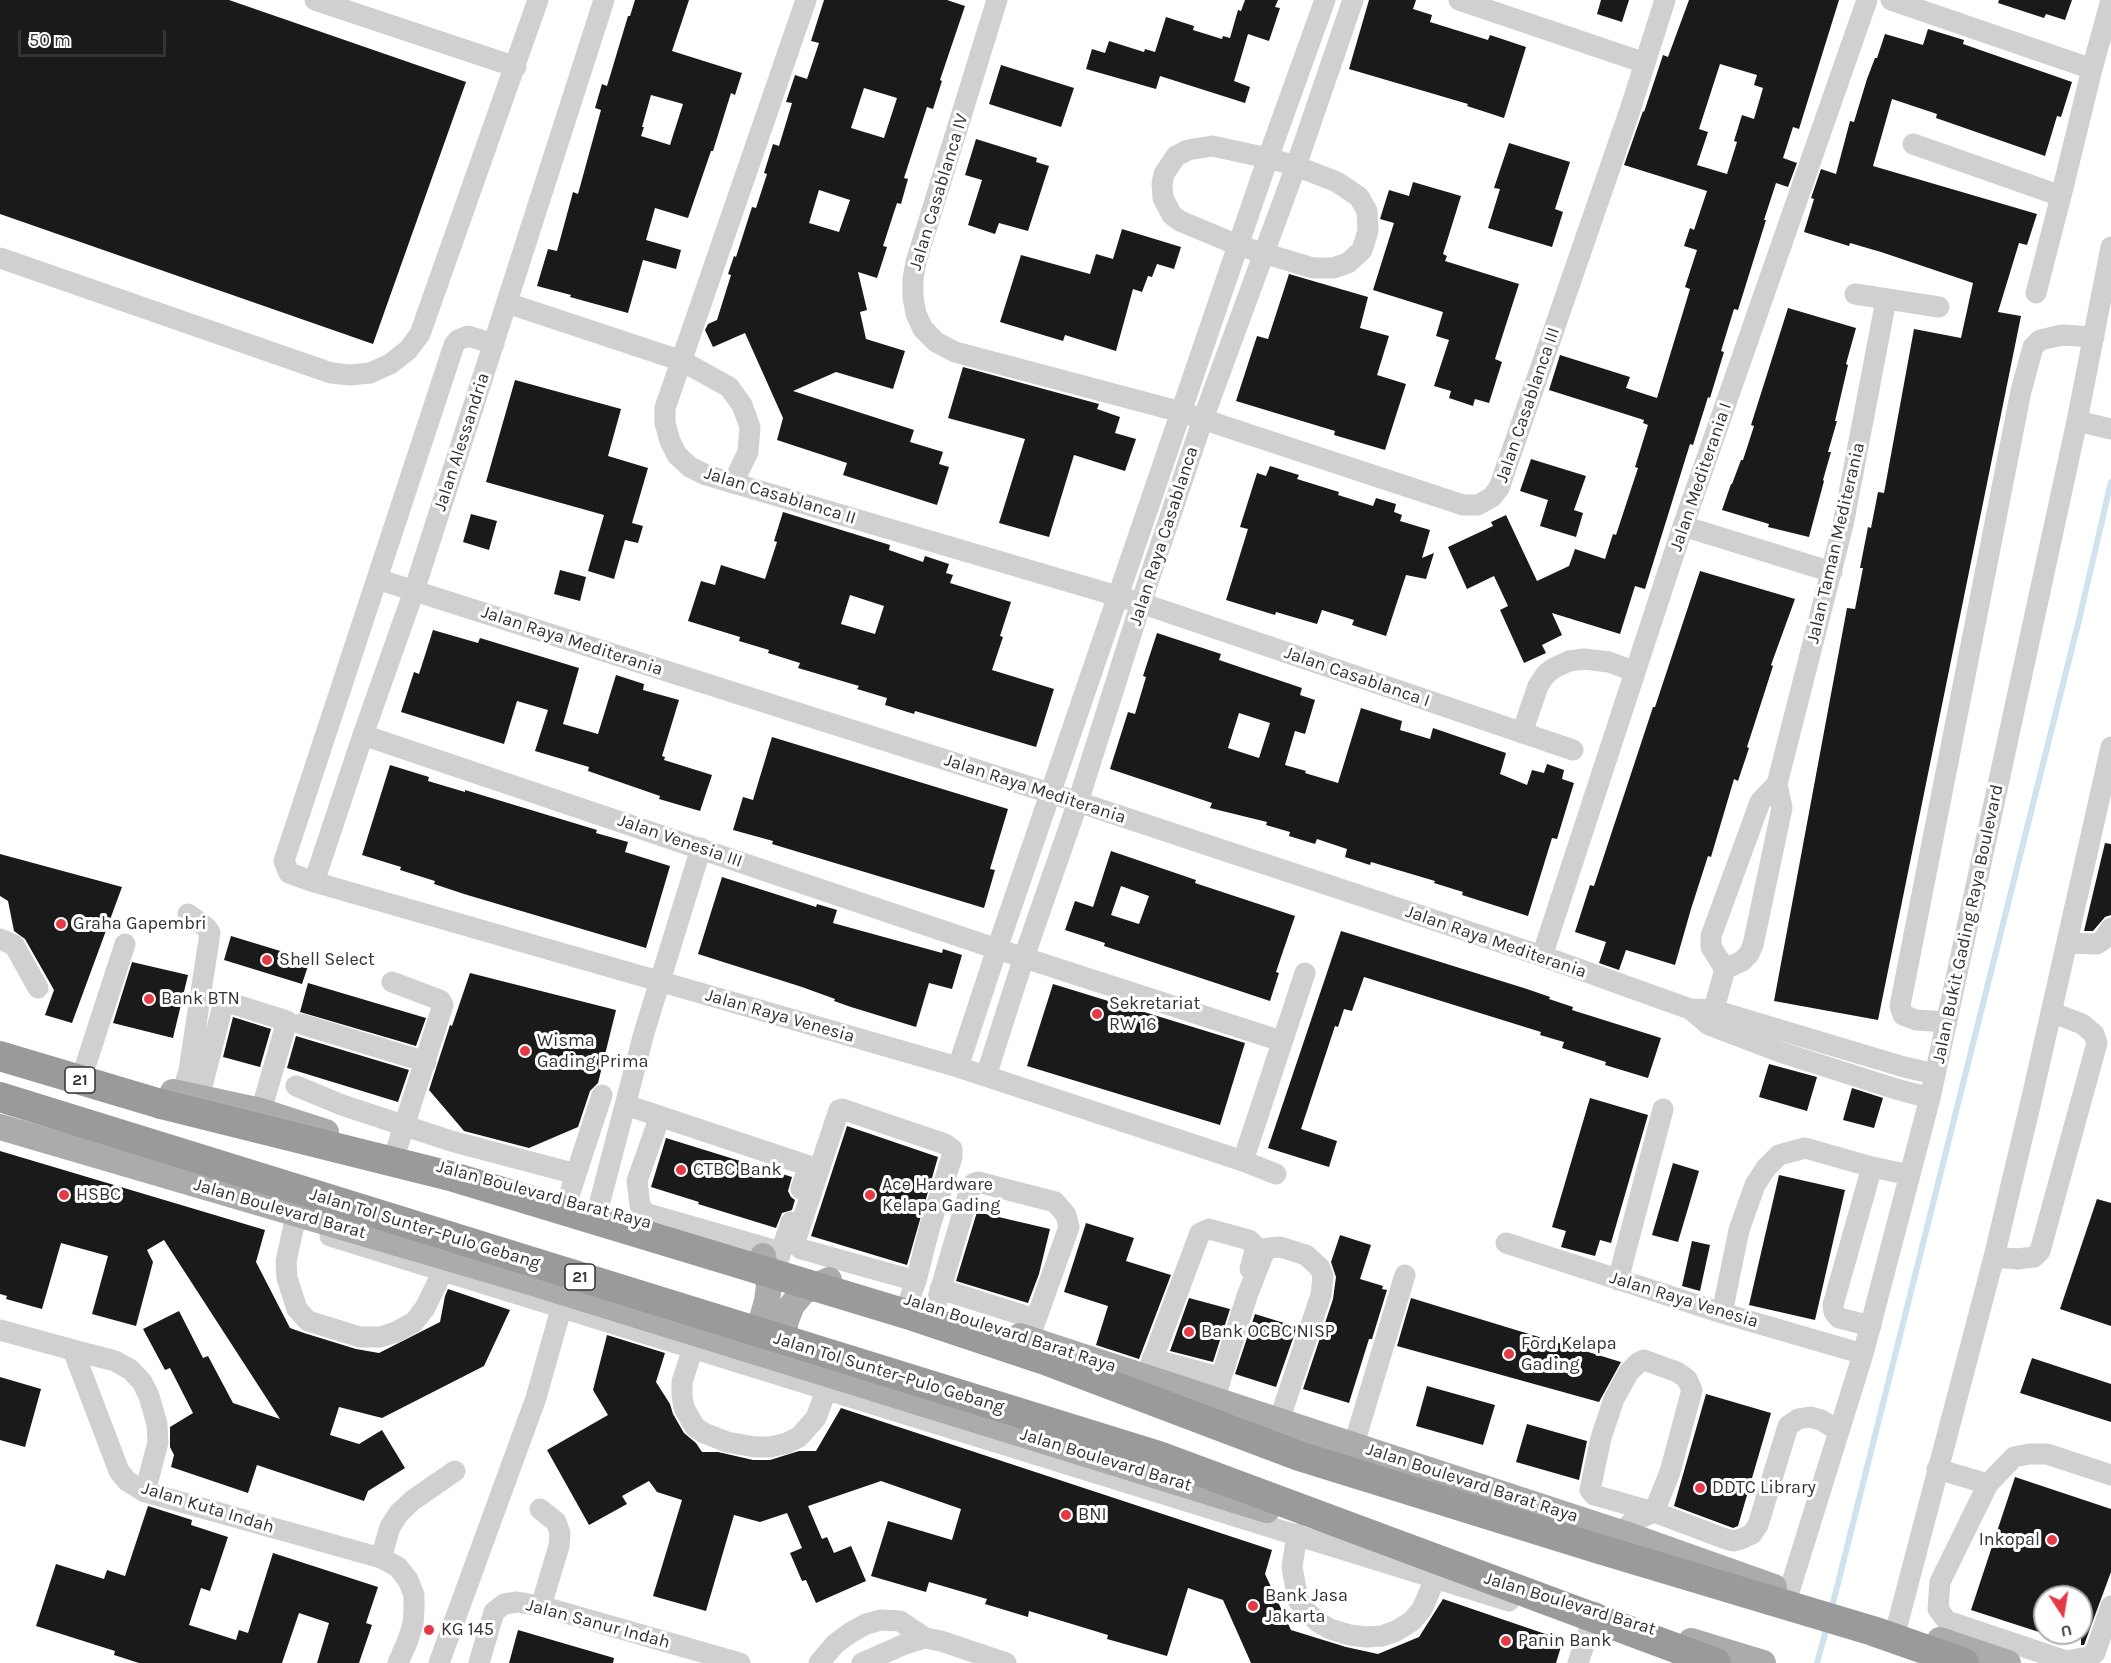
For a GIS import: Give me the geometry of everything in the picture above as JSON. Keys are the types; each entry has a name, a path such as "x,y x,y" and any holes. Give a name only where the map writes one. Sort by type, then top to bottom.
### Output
{"highway":[{"name":"21","path":"0,1056 181,1099"},
{"name":"Jalan Tol Sunter–Pulo Gebang","path":"0,1097 1159,1456 1716,1663"},
{"path":"181,1099 450,1176 913,1316 1045,1360 1299,1456 1873,1631 1964,1663"}],"main road":[{"name":"Jalan Boulevard Barat Raya","path":"0,1041 181,1099 261,1111 395,1154 774,1256 834,1278 912,1291 1149,1368 1280,1420 1625,1534 1794,1594 2008,1663"},
{"name":"Jalan Boulevard Barat","path":"0,1127 563,1300 737,1346 1593,1620 1763,1663"},
{"path":"737,1346 757,1329 761,1322 767,1301 774,1256"},
{"path":"795,1364 785,1336 785,1323 792,1305 803,1292 834,1278"}],"street":[{"path":"0,258 331,373 351,375 370,372 390,364 408,350 420,334 538,0"},
{"name":"Jalan Alessandria","path":"314,882 414,591 604,0"},
{"name":"Jalan Casablanca II","path":"806,0 665,408 665,423 677,455 690,467 706,475 1141,603"},
{"name":"Jalan Casablanca IV","path":"997,0 916,262 913,279 916,314 923,329 936,342 955,352 1181,412"},
{"name":"Jalan Raya Casablanca","path":"958,1067 1181,412 1240,246 1268,158 1325,0"},
{"name":"Jalan Raya Casablanca","path":"987,1076 1024,957 1078,802 1141,603 1203,419 1296,166 1353,0"},
{"path":"1459,0 1645,63"},
{"name":"Jalan Casablanca III","path":"1181,412 1463,505 1478,505 1492,497 1499,488 1513,454 1665,0"},
{"name":"Jalan Mediterania I","path":"1542,956 1683,526 1867,0"},
{"path":"1891,0 2092,69"},
{"path":"2036,293 2111,0"},
{"path":"320,1 516,67"},
{"path":"1913,144 2061,196"},
{"path":"1212,146 1268,158 1337,182 1359,197 1367,212 1368,231 1362,250 1348,263 1333,268 1313,268 1240,246 1180,221 1172,215 1163,198 1164,174 1176,156 1188,150 1212,146"},
{"name":"Jalan Bukit Gading Raya Boulevard","path":"1794,1594 1871,1326 1930,1098 2077,422 2111,247"},
{"path":"1855,294 1939,307"},
{"name":"Jalan Taman Mediterania","path":"1778,784 1760,802 1711,936 1711,947 1725,969 1749,954 1753,945 1782,808 1778,784 1843,525 1886,300"},
{"path":"507,303 682,361 729,387 742,405 750,427 748,452 733,483"},
{"path":"1947,1022 1916,1020 1904,1015 1900,1006 2021,391 2033,347 2040,340 2062,335 2094,337"},
{"name":"Jalan Raya Venesia","path":"494,344 468,336 458,339 454,345 284,861 289,873 659,985 958,1067 1276,1174"},
{"path":"2077,422 2106,428"},
{"path":"1683,526 1832,572"},
{"name":"Jalan Raya Mediterania","path":"377,579 1051,793 1542,956 1690,1009 1808,1061 1930,1098"},
{"name":"Jalan Casablanca I","path":"1141,603 1573,750"},
{"path":"1522,733 1538,686 1546,674 1554,668 1569,661 1584,659 1609,662 1628,669"},
{"name":"Jalan Venesia III","path":"363,735 1281,1041"},
{"path":"1898,1626 1994,1257 2111,747"},
{"path":"598,1209 644,1033 701,848"},
{"path":"181,1099 189,1070 210,933 207,928 188,914"},
{"path":"2067,943 2097,944 2104,939 2111,928"},
{"path":"0,939 14,945 38,988"},
{"path":"85,1067 125,944"},
{"path":"1712,1018 1725,969"},
{"path":"1243,1161 1305,973"},
{"path":"392,982 441,1000 443,1005 395,1154"},
{"path":"181,1099 224,1001 287,1021 261,1111"},
{"path":"1994,1257 2017,1260 2034,1257 2040,1251 2097,1042 2094,1034 2082,1024 2051,1012"},
{"name":"Jalan Raya Mediterania","path":"1712,1018 1814,1040 1935,1074"},
{"path":"300,1024 426,1062"},
{"path":"1808,1061 1814,1040"},
{"path":"296,1086 342,1105 486,1151 576,1174"},
{"path":"565,1201 568,1199 603,1095"},
{"path":"626,1105 660,1116 809,1166 774,1256 645,1213 640,1205 637,1181 660,1116"},
{"path":"842,1108 945,1144 952,1149 952,1157 912,1291 801,1250 795,1242 839,1110 842,1108"},
{"path":"1618,1280 1662,1109"},
{"path":"0,1138 443,1271 563,1300 693,1348 826,1390 1436,1577 1593,1620 1704,1663"},
{"path":"1722,1313 1739,1230 1755,1185 1766,1168 1779,1155 1805,1148 1910,1175"},
{"path":"1871,1326 1839,1318 1834,1312 1833,1305 1872,1167"},
{"path":"937,1299 973,1184 978,1182 1055,1202 1066,1215 1069,1227 1032,1329"},
{"path":"294,1225 286,1261 287,1269 291,1295 297,1309 308,1321 360,1337 380,1337 414,1322 425,1308 443,1271"},
{"path":"1149,1368 1200,1233 1209,1229 1250,1240 1256,1247 1255,1256 1209,1390"},
{"name":"Jalan Raya Venesia","path":"1506,1243 1861,1360"},
{"path":"1209,1390 1219,1384 1263,1255 1268,1248 1280,1247 1306,1254 1320,1268 1323,1276 1321,1295 1280,1420"},
{"path":"1354,1444 1405,1275"},
{"path":"439,1663 536,1398 563,1300"},
{"path":"0,1330 115,1361 132,1370 142,1382 149,1396 157,1424 158,1442 145,1492"},
{"path":"693,1348 682,1382 684,1408 695,1427 716,1439 755,1447 770,1447 799,1437 816,1418 826,1390"},
{"name":"Jalan Kuta Indah","path":"74,1350 119,1471 127,1481 145,1492 381,1558 398,1567 408,1580 414,1594 414,1624 398,1663"},
{"path":"1625,1534 1633,1521 1653,1512 1670,1472 1692,1390 1687,1379 1677,1372 1644,1360 1638,1363 1629,1372 1614,1399 1601,1438 1590,1490 1594,1495 1653,1512 1733,1541 1752,1534 1758,1525 1788,1426 1798,1419 1809,1417 1842,1424"},
{"path":"2111,1475 2047,1454 2014,1457 1988,1484 1940,1582 1938,1609 1947,1621 2066,1662 2095,1653 2111,1606"},
{"path":"1937,1469 1988,1484"},
{"path":"381,1558 390,1527 399,1513 413,1500 455,1471"},
{"path":"540,1509 556,1522 560,1533 559,1546 541,1606"},
{"path":"1297,1534 1292,1567 1298,1600 1318,1622 1330,1629 1366,1637 1382,1636 1396,1631 1412,1621 1422,1609 1436,1577"},
{"name":"Jalan Sanur Indah","path":"479,1663 494,1612 504,1604 517,1602 541,1606 740,1663"},
{"path":"819,1663 835,1644 850,1633 866,1624 881,1620 900,1621 925,1638 941,1641 1006,1663"},
{"path":"1578,1663 1593,1620"},
{"path":"862,1663 925,1638"}],"building":[{"path":"0,0 229,0 466,82 373,344 0,214"},
{"path":"635,0 689,0 672,51 742,73 735,95 731,93 713,151 711,151 688,218 655,208 646,240 681,250 676,269 643,260 628,313 537,286 548,249 557,251 573,192 578,194 601,110 595,108 602,84 607,86 628,16 630,16","holes":["651,95 683,104 670,145 641,136"]},
{"path":"824,0 947,0 965,6 940,80 942,81 933,109 927,107 904,178 908,179 901,204 897,203 883,246 887,247 877,278 858,272 867,310 860,312 866,339 905,351 893,389 836,372 793,391 914,430 910,442 943,452 939,464 949,467 937,505 843,475 847,463 777,440 783,418 745,333 713,347 705,330 708,324 717,320 731,275 728,274 752,207 756,208 767,174 764,173 773,144 779,146 792,103 786,102 795,75 807,79 819,43 811,41","holes":["864,88 897,98 884,138 851,128","819,190 850,200 839,232 809,223"]},
{"path":"1245,0 1278,0 1275,7 1280,8 1269,41 1248,34 1234,81 1250,87 1245,103 1160,76 1156,89 1086,69 1092,49 1105,53 1109,41 1144,52 1145,49 1155,52 1166,17 1194,26 1193,30 1222,39 1223,36 1230,38 1238,10 1241,11"},
{"path":"1369,0 1416,0 1413,9 1432,15 1430,22 1488,40 1490,35 1526,47 1504,118 1467,106 1468,104 1349,69"},
{"path":"1601,0 1629,0 1622,22 1597,14"},
{"path":"1689,0 1839,0 1799,129 1793,127 1783,158 1797,163 1788,187 1776,183 1738,310 1734,309 1721,351 1724,352 1710,398 1708,397 1693,445 1690,444 1645,589 1635,586 1620,634 1552,613 1562,635 1542,645 1546,653 1524,663 1500,610 1508,606 1494,576 1467,589 1448,547 1493,526 1491,522 1506,515 1537,581 1569,566 1575,549 1605,559 1613,534 1616,535 1638,468 1635,467 1648,425 1643,423 1644,420 1549,390 1560,355 1630,377 1626,388 1657,398 1690,289 1685,287 1697,250 1684,246 1690,228 1694,230 1707,191 1624,165 1663,55 1668,57","holes":["1720,64 1757,75 1754,85 1763,88 1754,119 1742,115 1734,141 1737,142 1727,174 1697,165 1708,132 1699,129"]},
{"path":"1999,0 2072,0 2065,20 2046,14 2044,18 1998,3"},
{"path":"1928,29 1964,40 1963,44 2072,82 2061,117 2057,116 2045,156 1936,118 1937,114 1892,99 1873,166 2037,214 2027,245 2019,243 1998,312 2021,316 1878,1020 1774,1001 1847,608 1855,609 1868,527 1871,528 1878,492 1884,493 1914,329 1961,338 1973,283 1881,252 1850,243 1849,246 1804,232 1814,199 1811,198 1821,169 1836,174 1850,121 1854,122 1867,79 1885,34 1923,45"},
{"path":"1001,65 1074,88 1061,127 989,104"},
{"path":"976,139 1037,158 1036,162 1049,166 1028,231 999,223 995,234 968,225 982,180 965,175"},
{"path":"1509,143 1570,162 1555,209 1563,212 1552,247 1488,228 1500,189 1494,188"},
{"path":"1413,182 1461,196 1443,254 1447,256 1445,261 1519,284 1495,359 1502,362 1489,403 1475,399 1473,406 1449,398 1451,391 1434,386 1449,340 1436,336 1443,312 1373,290 1394,223 1380,219 1389,190 1409,196"},
{"path":"1122,229 1181,247 1174,269 1157,264 1152,277 1148,276 1142,292 1133,289 1116,351 1065,335 1063,341 1000,322 1021,255 1090,274 1096,254 1113,259"},
{"path":"1289,274 1368,297 1360,328 1389,336 1377,375 1406,384 1385,450 1334,435 1335,431 1236,401 1257,336 1268,339"},
{"path":"1788,308 1856,328 1846,364 1848,365 1835,421 1837,421 1828,452 1831,452 1809,537 1768,527 1769,524 1722,510 1741,460 1743,460 1754,426 1751,425"},
{"path":"963,367 1099,404 1097,409 1120,417 1115,433 1136,439 1125,471 1074,455 1049,537 999,523 1025,439 948,418"},
{"path":"515,380 621,409 608,456 648,468 632,523 643,526 638,543 625,540 614,579 588,571 604,515 486,482"},
{"path":"1531,459 1586,476 1574,510 1583,513 1576,537 1540,526 1548,500 1520,491"},
{"path":"1270,466 1299,475 1297,479 1339,492 1338,495 1373,506 1376,498 1396,504 1394,512 1402,515 1400,521 1430,530 1422,558 1434,553 1426,579 1406,575 1386,636 1352,625 1354,620 1322,610 1317,624 1276,612 1275,615 1226,600 1248,529 1240,527 1257,473 1266,476"},
{"path":"783,512 890,545 889,550 923,562 925,556 949,564 946,573 953,575 950,583 1011,602 992,670 1054,689 1036,747 915,711 914,714 885,705 887,698 857,689 859,686 798,668 800,663 739,641 740,637 688,621 701,581 715,585 721,565 765,579 777,542 774,541","holes":["850,595 884,606 875,634 841,624"]},
{"path":"471,514 497,521 489,550 463,542"},
{"path":"560,570 586,577 580,601 554,594"},
{"path":"1700,571 1795,599 1771,665 1773,666 1747,747 1749,748 1738,781 1734,779 1675,965 1626,950 1619,970 1599,963 1606,942 1575,932 1590,885 1594,886"},
{"path":"433,630 478,643 480,638 579,668 563,724 598,734 616,675 644,684 643,690 679,700 662,756 665,757 664,760 712,775 700,811 659,799 660,796 588,771 589,767 535,751 548,710 517,701 504,744 401,712 414,672 419,674"},
{"path":"1157,633 1221,654 1219,660 1302,688 1300,695 1315,700 1305,734 1295,731 1285,765 1338,783 1361,708 1402,721 1400,730 1430,739 1433,728 1506,753 1500,774 1527,785 1532,770 1544,773 1547,764 1564,770 1562,779 1574,783 1557,839 1552,838 1528,916 1462,895 1463,892 1434,883 1435,881 1371,862 1370,865 1345,857 1347,849 1317,839 1315,844 1289,836 1290,832 1266,825 1267,822 1210,808 1212,803 1110,769 1128,712 1135,714 1146,677 1143,676","holes":["1239,713 1270,723 1259,758 1228,748"]},
{"path":"772,737 1008,809 990,869 995,870 984,908 733,830 743,797 753,800"},
{"path":"390,765 429,777 428,781 597,830 596,833 628,842 625,852 670,866 646,948 464,894 434,884 435,881 400,870 401,867 362,855"},
{"path":"2105,843 2111,844 2111,915 2105,917 2093,931 2084,931"},
{"path":"1111,851 1196,880 1195,883 1295,916 1276,972 1279,973 1270,1001 1104,946 1105,943 1065,930 1075,901 1093,907","holes":["1121,886 1149,896 1139,924 1111,915"]},
{"name":"Graha Gapembri","path":"0,854 122,887 72,1023 45,1015 54,990 25,939 14,931 8,901 0,896"},
{"path":"722,877 816,907 817,904 837,910 833,923 942,953 943,949 962,955 952,989 929,983 916,1027 698,954"},
{"path":"1341,931 1527,989 1573,1007 1572,1010 1661,1038 1648,1078 1605,1065 1606,1062 1562,1048 1564,1042 1540,1035 1541,1032 1364,977 1352,1011 1344,1009 1338,1027 1335,1026 1301,1129 1337,1141 1329,1167 1268,1148"},
{"name":"Shell Select","path":"231,936 310,960 302,984 224,960"},
{"name":"Bank BTN","path":"132,962 188,975 173,1038 113,1023"},
{"name":"Wisma Gading Prima","path":"470,973 616,1010 598,1083 590,1091 578,1127 529,1148 464,1131 429,1090"},
{"path":"308,983 426,1018 416,1046 300,1012"},
{"path":"1053,984 1245,1043 1220,1125 1027,1066"},
{"path":"233,1017 271,1029 260,1067 223,1057"},
{"path":"296,1036 409,1070 398,1102 287,1068"},
{"path":"1769,1064 1817,1077 1807,1111 1759,1097"},
{"path":"1852,1088 1883,1098 1874,1128 1843,1120"},
{"path":"1590,1098 1648,1115 1611,1243 1600,1240 1595,1256 1561,1247 1566,1231 1552,1227"},
{"name":"Ace Hardware Kelapa Gading","path":"847,1126 938,1157 907,1265 811,1236"},
{"path":"666,1138 792,1177 788,1191 795,1200 792,1210 782,1213 776,1228 651,1187"},
{"path":"0,1151 265,1230 256,1262 290,1328 304,1333 356,1349 379,1353 440,1322 448,1289 510,1310 484,1366 382,1418 339,1407 330,1435 359,1444 382,1430 405,1468 368,1491 364,1501 257,1465 248,1493 171,1467 174,1455 170,1447 170,1427 193,1413 170,1368 165,1370 143,1329 179,1311 203,1358 208,1356 233,1403 280,1419 164,1240 147,1250 153,1262 136,1326 92,1314 108,1256 61,1243 42,1309 6,1299 7,1296 0,1294"},
{"path":"1673,1163 1699,1171 1678,1242 1652,1235"},
{"path":"1779,1175 1845,1190 1815,1320 1749,1305"},
{"path":"2097,1199 2111,1203 2111,1326 2060,1309"},
{"path":"977,1212 1050,1229 1039,1274 1028,1303 956,1281"},
{"path":"1086,1223 1134,1238 1126,1261 1171,1275 1139,1359 1096,1345 1108,1306 1064,1292"},
{"path":"1340,1235 1371,1245 1360,1279 1383,1286 1382,1289 1387,1290 1349,1403 1303,1389 1333,1299 1336,1277 1331,1262"},
{"path":"1692,1241 1710,1245 1700,1291 1682,1286"},
{"name":"Bank OCBC NISP","path":"1189,1298 1230,1309 1213,1362 1170,1351"},
{"name":"Ford Kelapa Gading","path":"1411,1298 1621,1362 1599,1402 1397,1346"},
{"path":"1255,1314 1297,1327 1276,1387 1235,1374"},
{"path":"607,1335 665,1353 656,1382 684,1433 696,1443 702,1452 718,1452 753,1460 770,1460 799,1451 816,1451 841,1408 1272,1550 1265,1574 1291,1630 1378,1654 1419,1637 1443,1599 1563,1640 1556,1663 1251,1663 1223,1600 1188,1588 1167,1656 1107,1639 1108,1635 1029,1611 1028,1617 985,1604 987,1599 929,1582 926,1592 871,1576 888,1521 952,1540 961,1509 881,1481 808,1506 822,1539 827,1537 834,1553 851,1546 866,1581 816,1603 806,1580 802,1581 790,1553 802,1548 787,1513 760,1522 734,1515 706,1611 653,1596 682,1500 657,1492 649,1481 622,1496 627,1504 589,1525 547,1450 608,1415 593,1390"},
{"path":"2032,1358 2111,1384 2111,1422 2020,1393"},
{"path":"0,1377 41,1389 25,1447 0,1440"},
{"path":"1427,1386 1495,1405 1483,1445 1416,1426"},
{"path":"1706,1394 1771,1413 1738,1526 1733,1528 1674,1506"},
{"path":"1527,1424 1587,1441 1579,1480 1516,1462"},
{"name":"Inkopal","path":"2015,1477 2111,1509 2111,1572 2093,1621 2093,1585 2033,1585 2033,1630 1971,1610"},
{"path":"148,1506 192,1520 191,1525 228,1537 210,1591 201,1588 189,1625 236,1640 239,1630 248,1633 273,1553 378,1587 366,1623 372,1625 359,1663 317,1663 329,1623 299,1613 282,1663 139,1663 114,1655 115,1651 36,1626 56,1564 104,1579 107,1570 125,1576"},
{"path":"518,1630 614,1658 613,1663 509,1663"}],"waterway":[{"path":"1831,1611 2079,620 2111,482"},
{"path":"1817,1663 1827,1627"}],"place":[{"name":"Graha Gapembri","path":"61,924"},
{"name":"Shell Select","path":"267,960"},
{"name":"Bank BTN","path":"149,999"},
{"name":"Sekretariat RW 16","path":"1097,1014"},
{"name":"Wisma Gading Prima","path":"525,1051"},
{"name":"CTBC Bank","path":"681,1170"},
{"name":"HSBC","path":"64,1195"},
{"name":"Ace Hardware Kelapa Gading","path":"870,1195"},
{"name":"Bank OCBC NISP","path":"1189,1332"},
{"name":"Ford Kelapa Gading","path":"1509,1354"},
{"name":"DDTC Library","path":"1700,1488"},
{"name":"BNI","path":"1066,1515"},
{"name":"Inkopal","path":"2052,1540"},
{"name":"Bank Jasa Jakarta","path":"1253,1606"},
{"name":"KG 145","path":"429,1630"},
{"name":"Panin Bank","path":"1506,1641"}]}
